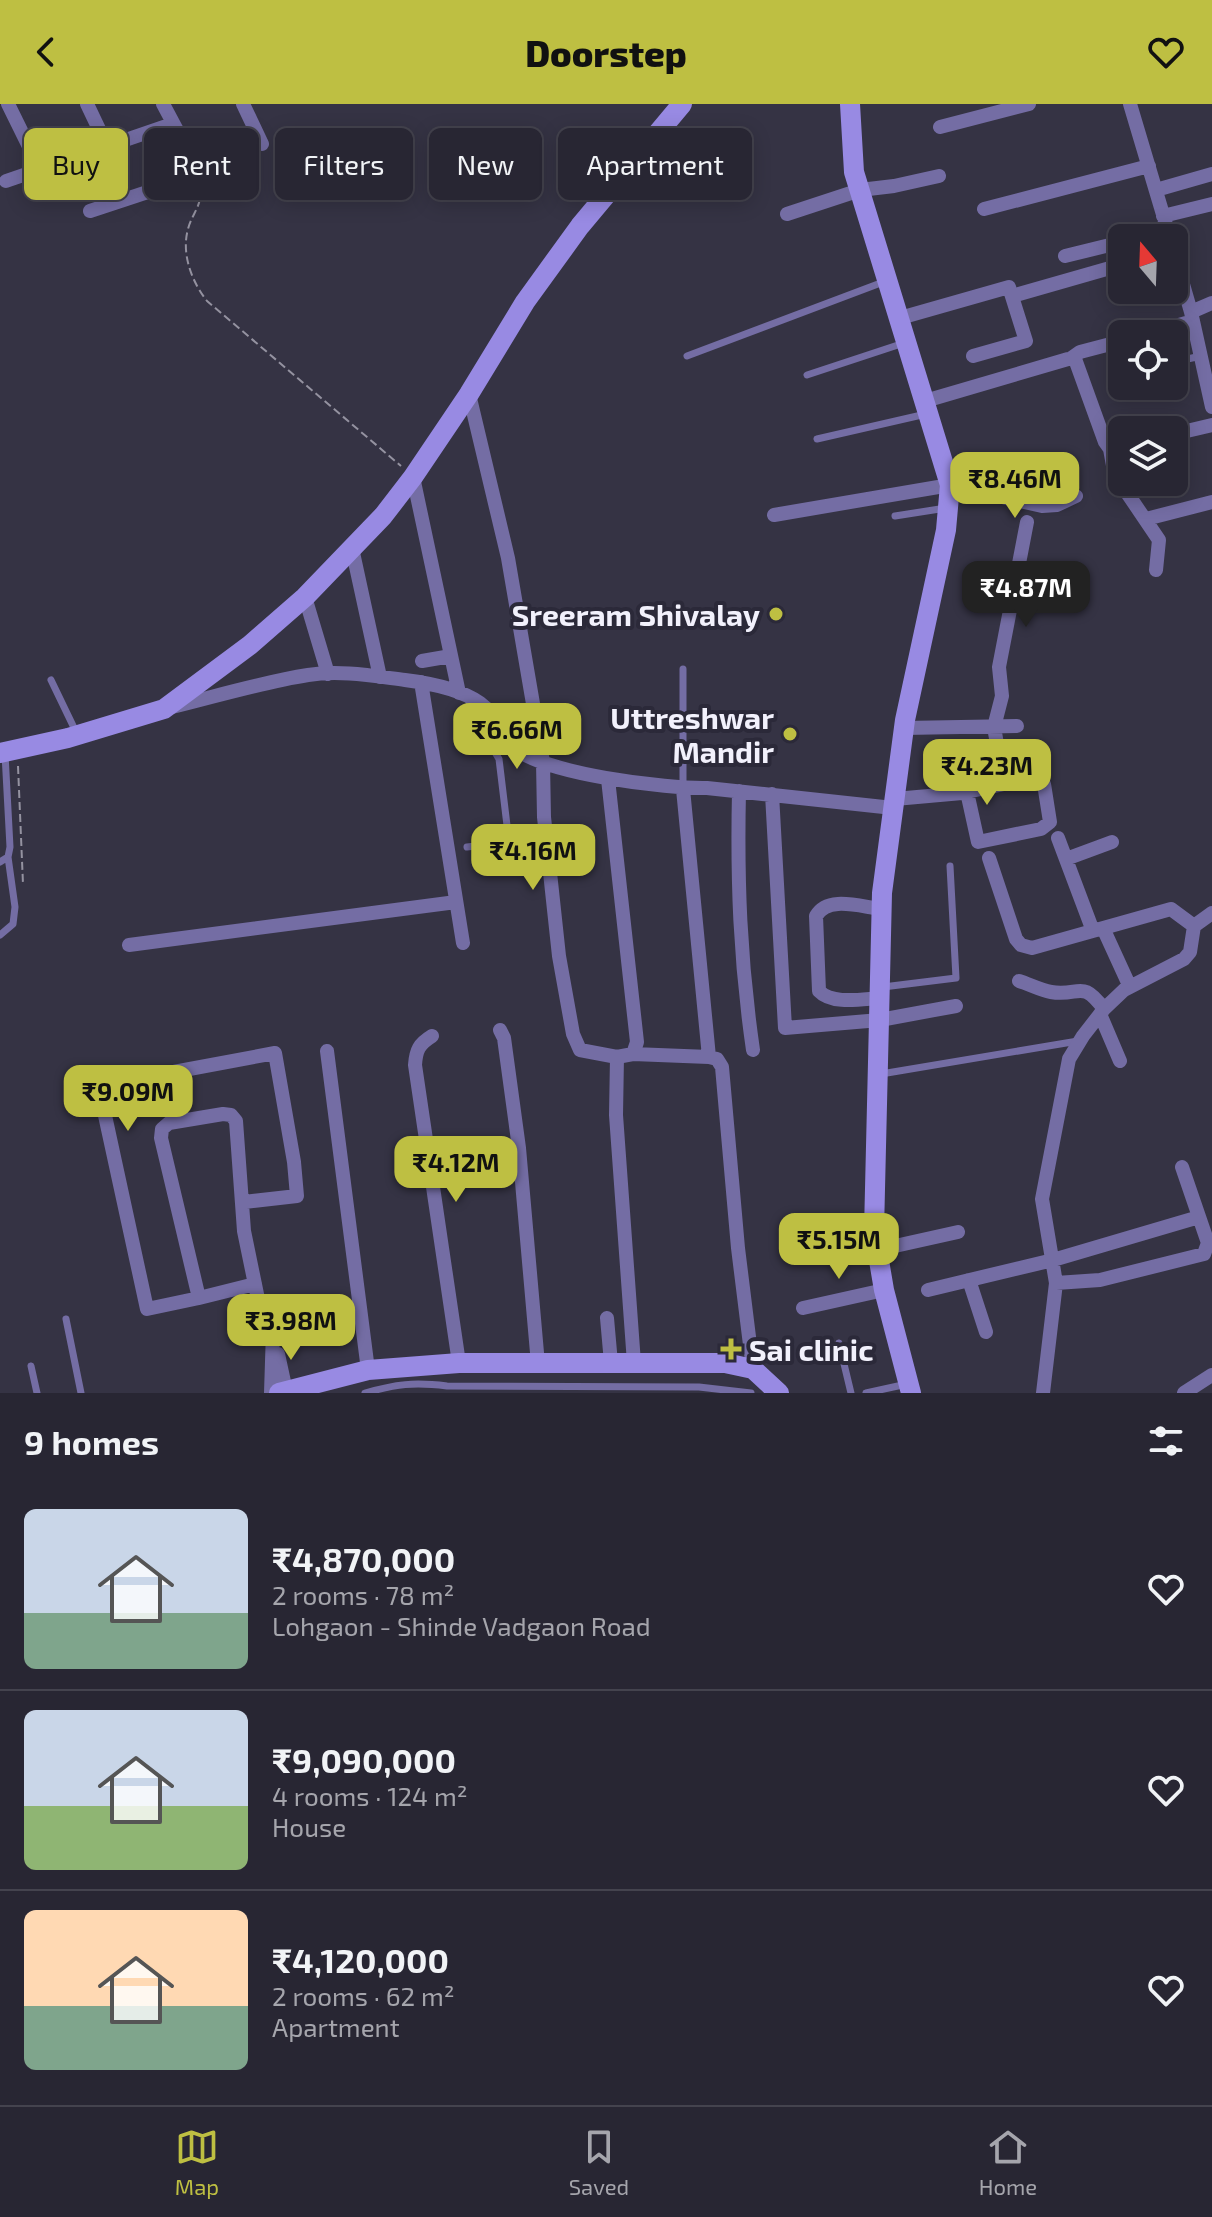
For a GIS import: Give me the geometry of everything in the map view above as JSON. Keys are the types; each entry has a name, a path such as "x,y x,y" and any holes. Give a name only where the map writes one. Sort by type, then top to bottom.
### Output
{"street":[{"path":"8,104 24,136"},
{"path":"87,104 98,128"},
{"path":"243,104 262,144"},
{"path":"164,709 250,645 305,597 383,516 413,477 469,394 525,302 580,226 682,104"},
{"path":"850,104 854,172 950,485 946,530 904,728 882,909 874,1231 884,1290 910,1388"},
{"path":"940,127 1029,104"},
{"path":"1130,104 1166,224"},
{"path":"167,105 174,128"},
{"path":"128,139 172,124"},
{"path":"984,209 1149,166"},
{"path":"1156,190 1212,174"},
{"path":"6,181 24,175"},
{"path":"787,214 860,190 939,176"},
{"path":"90,211 144,193"},
{"path":"1174,224 1212,204"},
{"path":"1065,256 1108,245"},
{"path":"1012,296 1108,269"},
{"path":"900,318 1009,287 1026,341 973,356"},
{"path":"1188,303 1204,351 1212,407"},
{"path":"1184,320 1212,303"},
{"path":"927,407 1108,345"},
{"path":"1070,359 1075,359 1080,366 1108,444"},
{"path":"469,394 508,558 543,762 544,817 559,956 573,1034 580,1050 617,1057 633,1054 709,1057 717,1059 722,1067 738,1248 753,1369"},
{"path":"1188,431 1212,425"},
{"path":"413,477 451,656 464,695"},
{"path":"774,515 950,485 1042,506 1057,505 1076,496"},
{"path":"1130,496 1159,540 1156,570"},
{"path":"1146,519 1212,502"},
{"path":"1004,784 994,727 1002,696 999,667 1027,522"},
{"path":"352,548 380,677"},
{"path":"305,597 328,674"},
{"path":"422,661 451,656"},
{"path":"8,751 78,735 164,709 309,675 328,674 421,682 464,695 480,703 502,726 514,747 543,762 608,779 683,789 707,788 894,803 967,792 1035,777 1042,780 1051,815 1047,826 978,842 967,792"},
{"path":"421,682 463,943"},
{"path":"904,728 1017,726"},
{"path":"608,779 637,1042 633,1054"},
{"path":"683,789 709,1057"},
{"path":"739,791 737,891 741,959 753,1050"},
{"path":"772,794 785,1028 880,1020 956,1006"},
{"path":"1058,838 1098,930 1130,987"},
{"path":"1066,859 1112,842"},
{"path":"989,858 1016,939 1021,945 1032,948 1171,909 1194,926"},
{"path":"129,945 456,902"},
{"path":"880,993 832,999 819,991 816,916 820,909 834,904 882,909"},
{"path":"1043,1393 1056,1283 1042,1199 1069,1059 1102,1012 1130,987 1184,959 1190,952 1194,926 1212,913"},
{"path":"1019,981 1053,992 1078,989 1089,992 1102,1012 1120,1061"},
{"path":"500,1030 504,1038 519,1148 538,1364"},
{"path":"432,1036 421,1043 416,1051 415,1065 459,1363"},
{"path":"327,1051 368,1370"},
{"path":"244,1202 297,1196 275,1053 109,1084 101,1097 147,1309 199,1298 256,1292"},
{"path":"617,1057 616,1115 634,1363"},
{"path":"199,1298 161,1138 162,1129 169,1123 231,1115 236,1121 244,1231 256,1292 255,1310 273,1330 279,1392 368,1370 459,1363 725,1363 753,1369 779,1393"},
{"path":"1056,1283 1100,1280 1206,1259 1208,1243 1182,1167"},
{"path":"928,1290 1053,1260 1199,1217"},
{"path":"877,1250 958,1232"},
{"path":"969,1280 986,1332"},
{"path":"803,1308 884,1290"},
{"path":"607,1318 611,1363"},
{"path":"1184,1393 1212,1375"}],"lane":[{"path":"687,356 888,280"},
{"path":"807,375 907,342"},
{"path":"817,439 927,407"},
{"path":"895,516 948,508"},
{"path":"683,669 683,789"},
{"path":"51,680 78,735"},
{"path":"464,695 499,759 509,842 467,847"},
{"path":"0,935 13,924 15,907 4,820 8,751"},
{"path":"0,862 8,857"},
{"path":"880,993 956,978 950,866"},
{"path":"879,1075 1080,1041"},
{"path":"66,1319 81,1393"},
{"path":"839,1343 851,1393"},
{"path":"31,1366 37,1393"},
{"path":"365,1393 415,1382 447,1386 699,1387 751,1393"},
{"path":"866,1393 910,1388"}],"path":[{"path":"200,200 188,229 186,248 195,286 207,301 413,477"},
{"path":"8,751 23,883"}],"place":[{"name":"Sreeram Shivalay","path":"776,614"},
{"name":"Uttreshwar Mandir","path":"790,734"},
{"name":"Sai clinic","path":"731,1349"}]}
